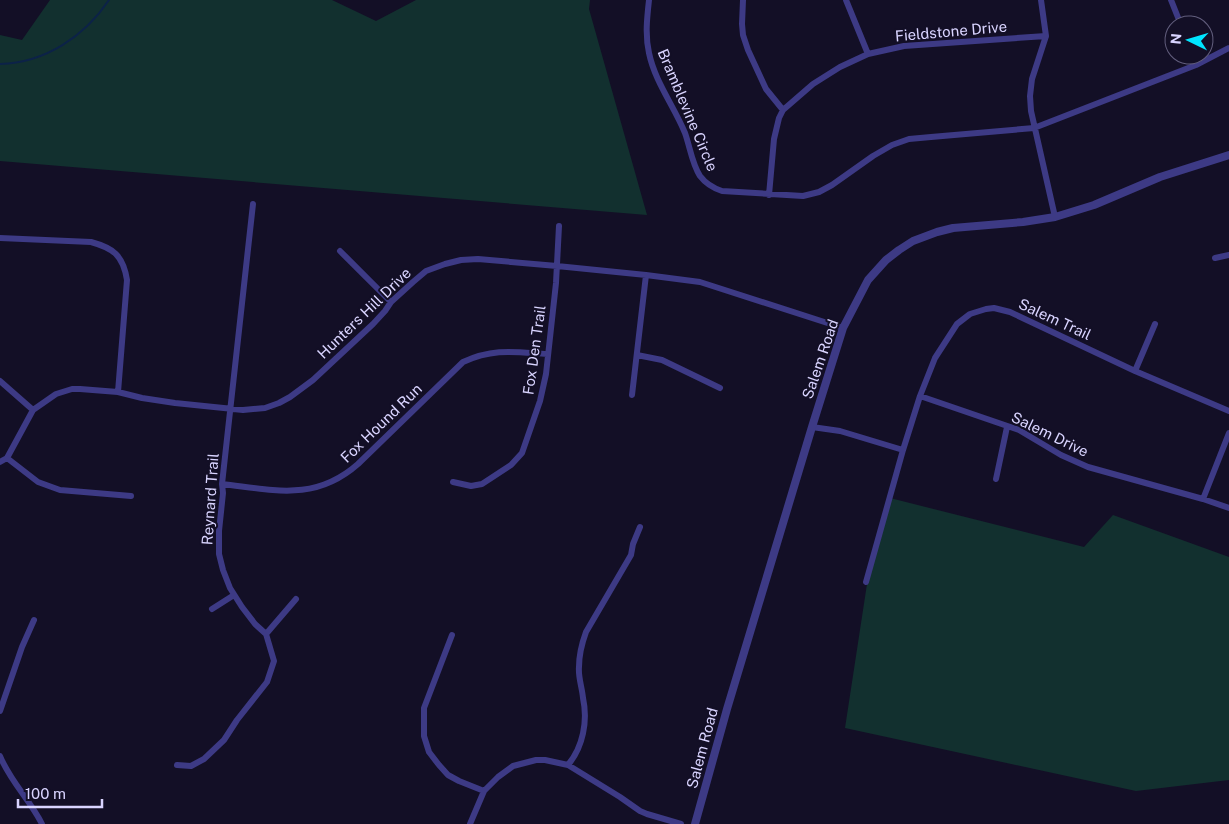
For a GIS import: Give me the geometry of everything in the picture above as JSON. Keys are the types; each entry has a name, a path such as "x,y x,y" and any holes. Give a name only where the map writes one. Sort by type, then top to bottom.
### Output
{"street":[{"name":"Bramblevine Circle","path":"649,0 646,35 650,60 656,76 684,132 701,178 707,184 722,191 803,196 819,192 873,156 892,145 908,139 1034,128 1196,65"},
{"path":"743,0 743,36 748,50 766,89 784,110"},
{"path":"846,0 868,54"},
{"path":"1041,0 1046,36 1032,79 1030,96 1034,128 1055,217"},
{"path":"1171,0 1177,15"},
{"name":"Fieldstone Drive","path":"768,195 774,139 779,118 784,110 813,84 840,67 868,54 904,46 1046,36"},
{"name":"Bramblevine Circle","path":"1214,56 1229,48"},
{"name":"Salem Road","path":"695,824 727,710 812,427 844,328 868,280 874,272 899,250 937,232 953,228 1024,222 1055,217 1094,205 1160,177 1229,155"},
{"name":"Reynard Trail","path":"177,765 190,766 204,759 224,740 267,682 274,661 266,634 256,624 230,588 223,570 220,554 219,531 223,493 222,484 253,204"},
{"name":"Fox Den Trail","path":"453,482 471,486 482,484 511,465 522,453 540,401 546,374 557,266 558,226"},
{"path":"0,238 90,242 105,246 118,257 123,264 127,280 118,392"},
{"path":"340,251 391,302"},
{"path":"1215,258 1229,255"},
{"name":"Hunters Hill Drive","path":"7,458 33,410 56,394 72,389 118,392 174,403 244,410 265,408 279,403 290,398 312,380 373,324 391,302 412,282 426,271 453,262 478,259 700,282 844,328"},
{"path":"632,395 646,275"},
{"name":"Salem Trail","path":"866,582 920,396 935,358 957,324 970,314 986,309 1002,309 1010,312 1135,371 1229,412"},
{"path":"1135,371 1155,324"},
{"name":"Fox Hound Run","path":"222,484 290,491 307,490 323,486 345,475 358,464 463,362 483,354 499,352 547,354"},
{"path":"637,355 662,360 720,388"},
{"path":"0,381 33,410"},
{"name":"Salem Drive","path":"920,396 1019,430 1061,455 1081,464 1229,508"},
{"path":"812,427 840,431 903,450"},
{"path":"996,479 1007,427"},
{"path":"1203,499 1229,432"},
{"path":"0,462 7,458 38,482 60,490 131,496"},
{"path":"568,765 575,758 582,740 585,724 579,666 582,641 631,555 640,527"},
{"path":"212,608 234,595"},
{"path":"266,634 296,599"},
{"path":"0,711 22,647 34,620"},
{"path":"452,635 424,708 424,736 429,752 448,775 484,791"},
{"path":"0,756 8,772 34,809 42,824"},
{"path":"470,824 484,791 498,776 513,766 536,760 545,760 568,765 640,811 681,824"}],"green space":[{"path":"50,0 332,0 376,21 416,0 590,0 589,9 647,215 0,161 0,35 22,40"},
{"path":"890,498 1084,547 1113,515 1229,557 1229,780 1136,791 845,728 867,584"}],"waterway":[{"path":"0,64 33,59 62,45 88,25 109,0"}]}
